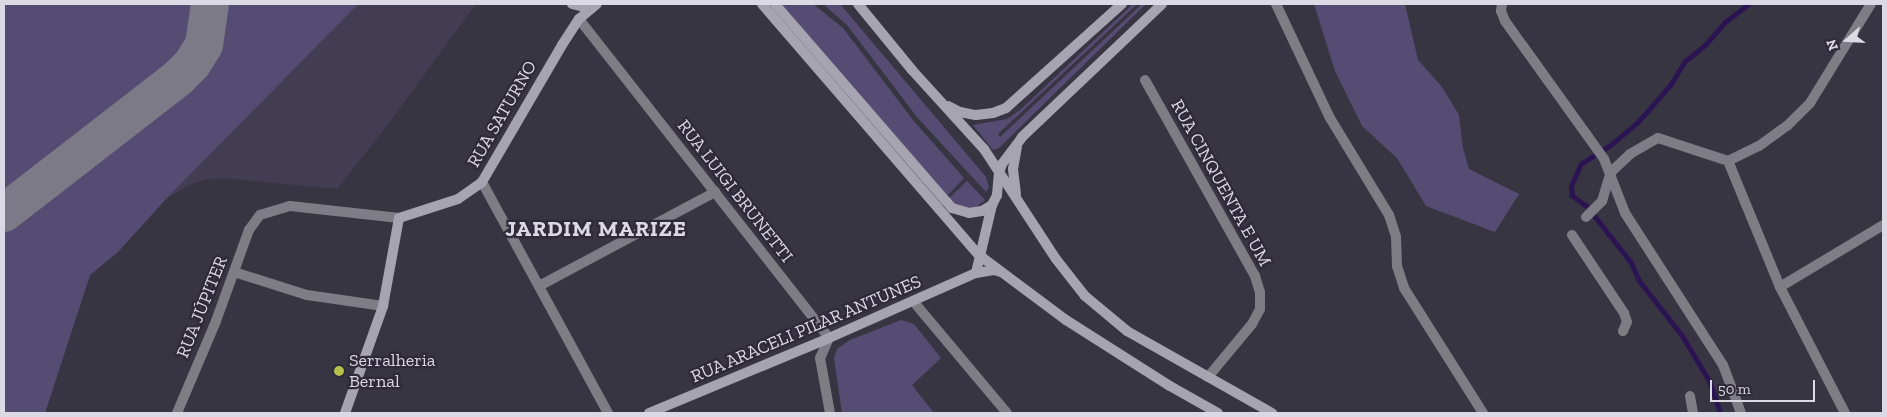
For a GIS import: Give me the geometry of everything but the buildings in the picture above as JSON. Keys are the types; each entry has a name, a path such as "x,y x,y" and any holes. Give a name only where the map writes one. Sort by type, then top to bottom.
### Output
{"main road":[{"name":"RUA LUIGI BRUNETTI","path":"566,4 579,19"},
{"path":"572,4 584,7 596,4"},
{"name":"RUA SATURNO","path":"399,218 458,199 482,182 533,92 579,19 596,4"},
{"path":"762,4 980,255 1066,320 1162,381 1218,413"},
{"path":"775,4 952,208 963,212 976,213 992,205"},
{"path":"858,4 938,100 984,148 1056,259 1085,296 1128,331 1272,413"},
{"path":"938,100 960,112 976,116 1006,108 1122,4"},
{"path":"976,272 992,205 997,195 999,173 1019,141 1162,4"},
{"path":"1017,200 1012,169 1019,141"},
{"path":"345,413 383,306 399,218"},
{"name":"RUA ARACELI PILAR ANTUNES","path":"649,413 828,338 976,272 994,270 1004,272"}],"street":[{"path":"1276,4 1330,118 1389,215 1396,237 1397,266 1404,288 1483,413"},
{"path":"1502,4 1501,11 1505,21 1604,159 1611,172 1625,213 1723,365 1741,413"},
{"path":"1586,217 1602,200 1611,172 1630,154 1658,138 1728,162 1759,146 1787,126 1810,103 1871,4"},
{"name":"RUA LUIGI BRUNETTI","path":"579,19 716,192 828,338"},
{"name":"RUA CINQUENTA E UM","path":"1145,80 1255,276 1260,292 1260,309 1252,324 1208,377"},
{"path":"1728,162 1780,287 1845,413"},
{"path":"482,182 608,413"},
{"path":"539,286 716,192"},
{"name":"RUA SATURNO","path":"260,215 290,206 399,218"},
{"name":"RUA JÚPITER","path":"177,413 249,230 260,215"},
{"path":"1780,287 1848,248 1883,225"},
{"path":"1572,235 1624,313 1627,322 1623,331"},
{"path":"234,272 307,295 383,306"},
{"path":"913,301 1007,413"},
{"path":"828,338 820,358 830,413"},
{"path":"1690,396 1693,413"}],"shaded area":[{"path":"4,4 476,4 386,127 337,189 223,178 205,180 189,185 166,199 118,252 90,275 45,413 4,413"},
{"path":"4,4 195,4 192,33 186,50 172,63 4,194"},
{"path":"227,4 358,4 166,199 118,252 90,275 45,413 4,413 4,233 193,86 212,65 223,34"},
{"path":"782,4 813,4 843,28 913,120 964,178 946,197"},
{"path":"823,4 840,4 986,177 989,187 986,192 917,117 847,25"},
{"path":"1133,4 1137,4 998,134 1000,137 1142,4 1146,4 999,148 993,150 973,125 1007,119 1020,110"},
{"path":"1314,4 1405,4 1418,60 1442,87 1459,115 1463,148 1469,169 1519,194 1495,232 1426,206 1397,158 1362,126 1335,71"},
{"path":"967,181 985,200 975,208 968,209 954,204 948,199"},
{"path":"901,320 914,324 941,358 912,385 934,413 842,413 834,358 837,349 850,340"}],"waterway":[{"path":"1720,413 1709,381 1682,336 1639,281 1631,263 1587,207 1572,196 1571,186 1581,164 1613,143 1638,122 1671,84 1684,62 1706,44 1725,22 1749,4"}],"taxiway":[{"path":"4,213 178,78 192,64 204,45 210,4"}],"place":[{"name":"Serralheria Bernal","path":"339,371"}],"district":[{"name":"JARDIM MARIZE","path":"596,229"}]}
